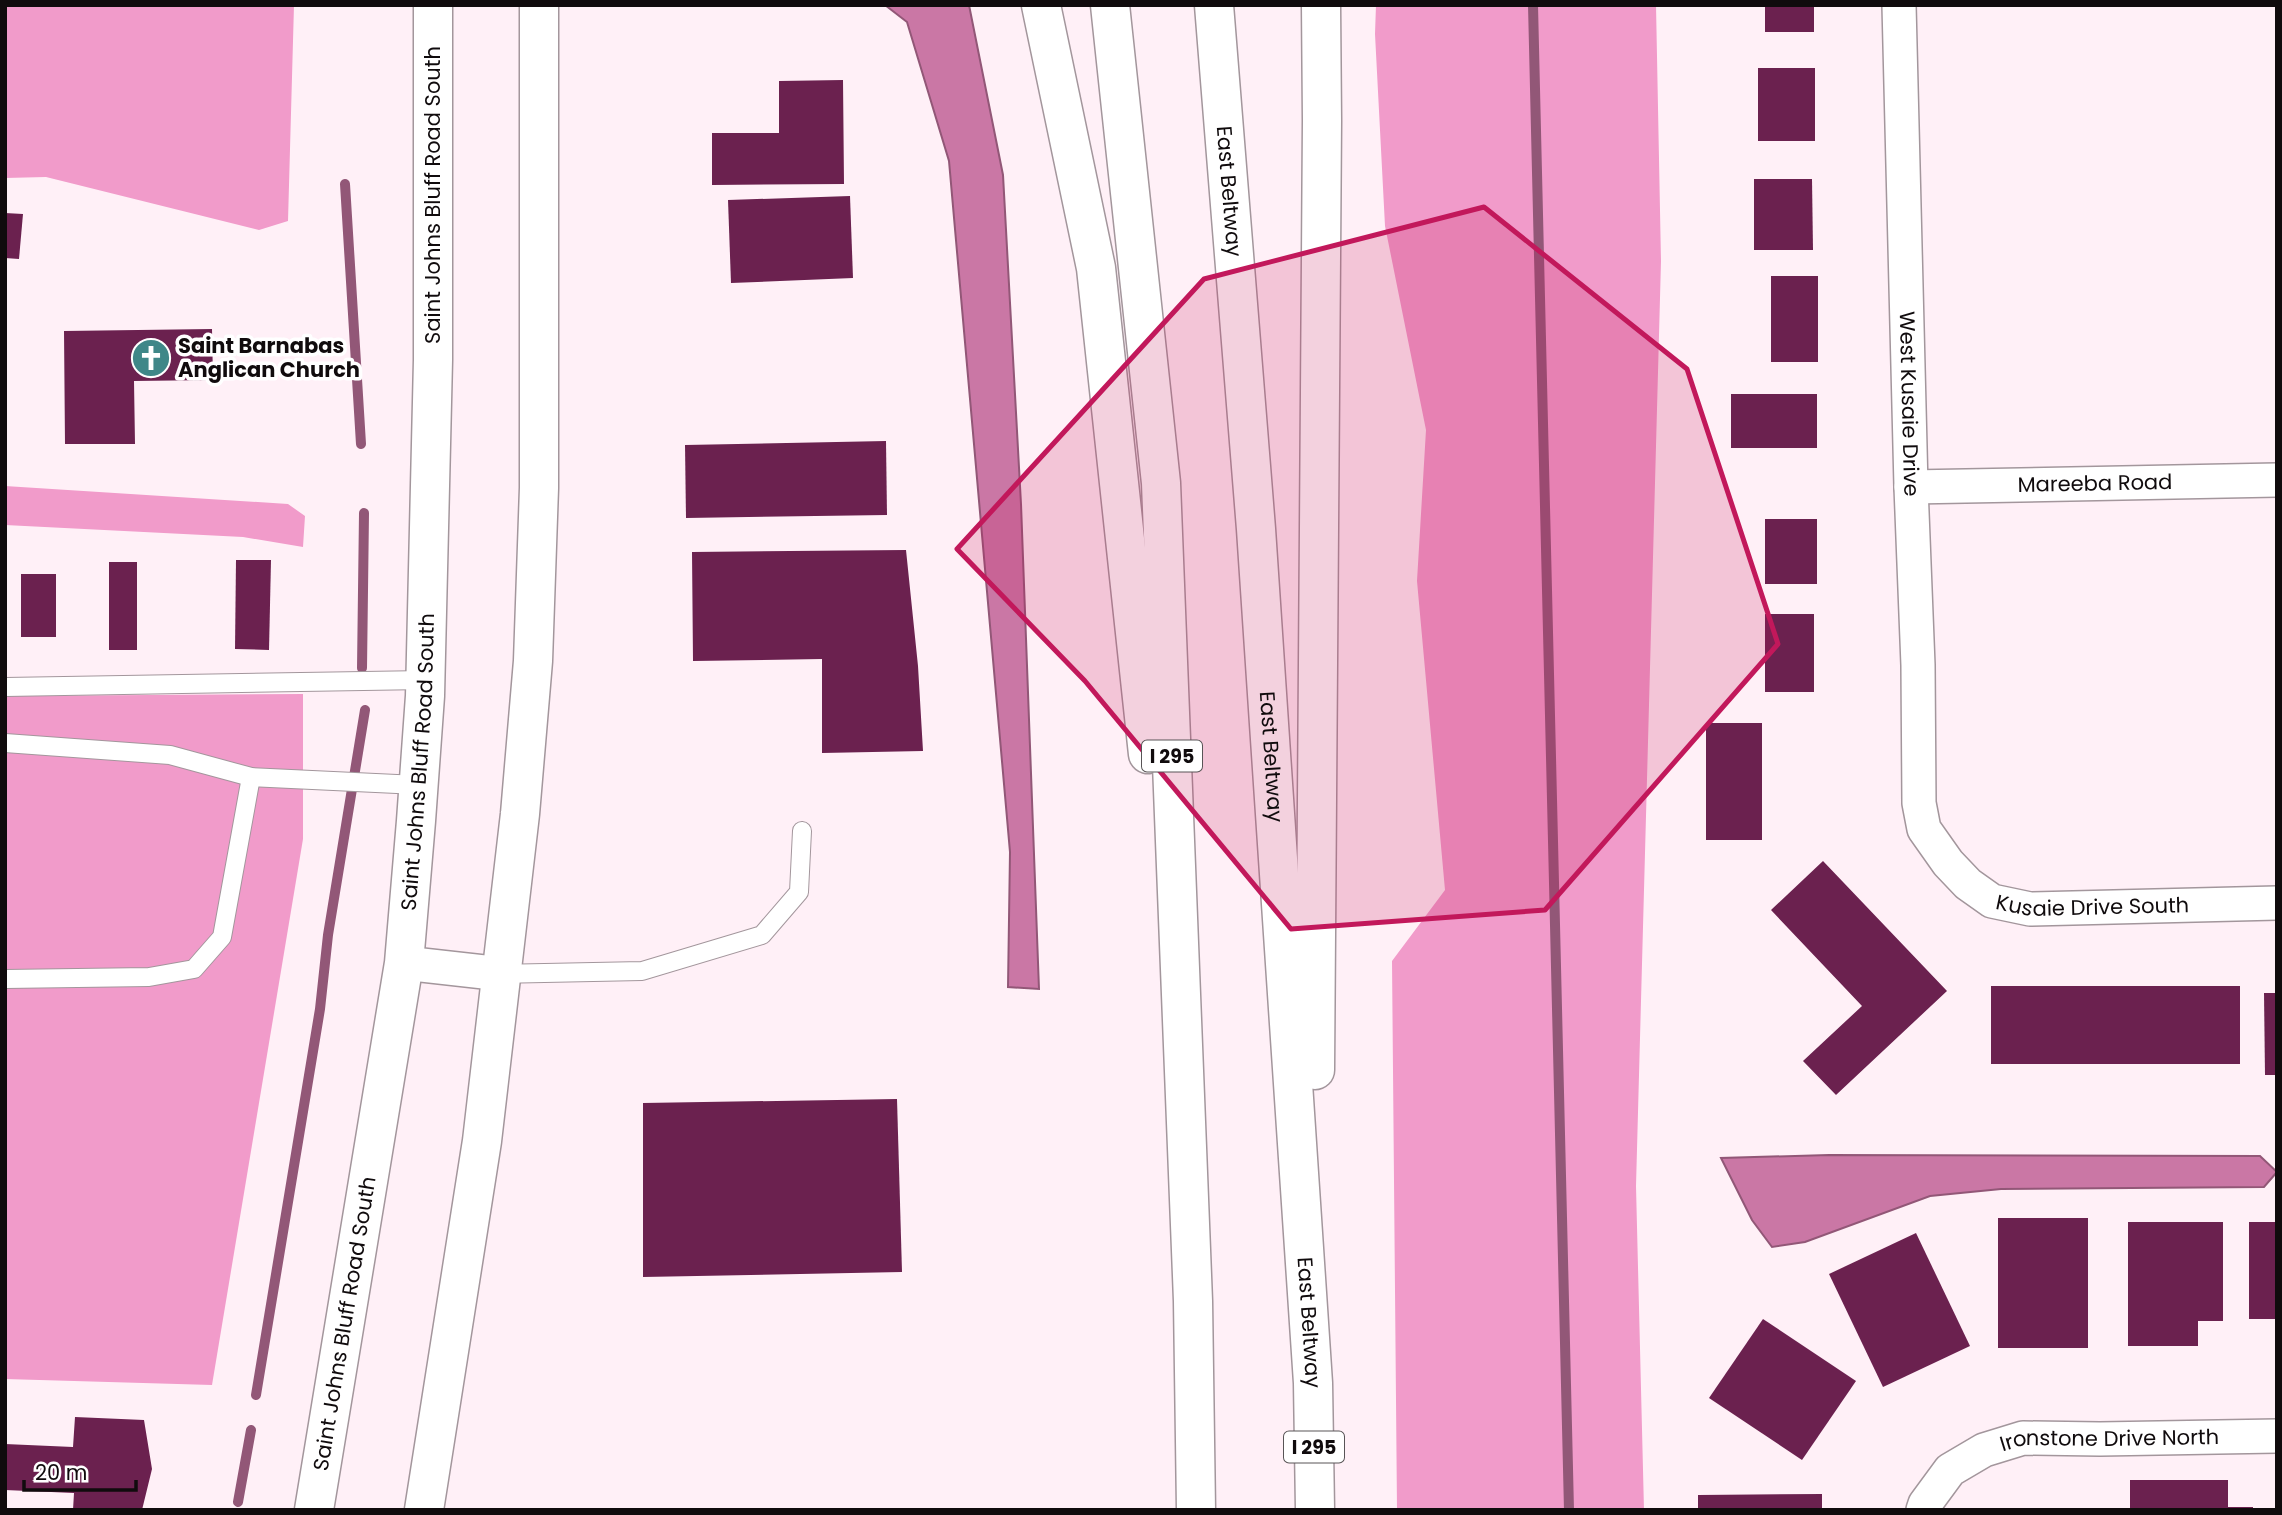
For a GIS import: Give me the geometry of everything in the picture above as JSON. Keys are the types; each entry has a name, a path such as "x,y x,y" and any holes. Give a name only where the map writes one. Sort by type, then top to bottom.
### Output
{"main road":[{"name":"Saint Johns Bluff Road South","path":"314,1510 404,962 418,785 426,680 433,360 433,5"},
{"path":"424,1510 482,1141 520,814 534,621 539,488 539,5"},
{"path":"1041,5 1096,268 1185,1099"},
{"name":"I 295","path":"1110,5 1161,484 1193,1301 1196,1510"},
{"name":"East Beltway","path":"1214,5 1256,529 1313,1383 1315,1510"},
{"path":"1313,1383 1321,5"}],"street":[{"name":"West Kusaie Drive","path":"1899,5 1911,486 1919,665 1919,803"},
{"name":"Mareeba Road","path":"1911,486 2277,480"},
{"name":"Kusaie Drive South","path":"1919,803 1924,829 1948,863 1968,884 1992,901 2030,909 2277,903"},
{"path":"404,962 502,974"},
{"name":"Ironstone Drive North","path":"1923,1510 1925,1503 1950,1470 1983,1450 2023,1438 2277,1436"}],"lane":[{"path":"5,687 426,680"},
{"path":"5,743 170,755 251,777 418,785"},
{"path":"5,979 149,977 194,969 222,937 251,777"},
{"path":"502,974 642,971 762,935 799,892 802,831"}],"highlighted area":[{"path":"1484,207 1687,369 1778,644 1545,910 1291,929 1085,681 957,549 1204,279"}],"shaded area":[{"path":"5,5 294,5 288,221 259,230 46,177 5,178"},
{"path":"885,5 969,5 1003,175 1021,504 1039,989 1008,987 1010,852 949,161 907,22"},
{"path":"1376,5 1656,5 1661,261 1636,1186 1644,1510 1397,1510 1392,961 1445,890 1417,581 1426,430 1385,226 1375,34"},
{"path":"5,486 288,504 305,516 303,547 243,537 5,525"},
{"path":"303,694 303,839 212,1385 5,1379 5,696"},
{"path":"1829,1155 2260,1156 2277,1172 2264,1187 2001,1189 1930,1196 1805,1242 1772,1247 1752,1220 1721,1158"}],"building":[{"path":"1765,5 1814,5 1814,32 1765,32"},
{"path":"1758,68 1815,68 1815,141 1758,141"},
{"path":"843,80 844,184 712,185 712,133 779,133 779,81"},
{"path":"1754,179 1812,179 1813,250 1754,250"},
{"path":"850,196 853,278 731,283 728,200"},
{"path":"5,213 23,214 19,259 5,258"},
{"path":"1771,276 1818,276 1818,362 1771,362"},
{"path":"212,329 213,380 134,381 135,444 65,444 64,331"},
{"path":"1731,394 1817,394 1817,448 1731,448"},
{"path":"886,441 887,515 686,518 685,445"},
{"path":"1765,519 1817,519 1817,584 1765,584"},
{"path":"906,550 918,666 923,751 822,753 822,659 693,661 692,552"},
{"path":"236,560 271,560 269,650 235,649"},
{"path":"109,562 137,562 137,650 109,650"},
{"path":"21,574 56,574 56,637 21,637"},
{"path":"1765,614 1814,614 1814,692 1765,692"},
{"path":"1706,723 1762,723 1762,840 1706,840"},
{"path":"1823,861 1947,991 1836,1095 1803,1061 1862,1006 1771,910"},
{"path":"1991,986 2240,986 2240,1064 1991,1064"},
{"path":"2264,993 2277,993 2277,1075 2265,1075"},
{"path":"897,1099 902,1272 643,1277 643,1103"},
{"path":"1998,1218 2088,1218 2088,1348 1998,1348"},
{"path":"2128,1222 2223,1222 2223,1321 2198,1321 2198,1346 2128,1346"},
{"path":"2249,1222 2277,1222 2277,1319 2249,1319"},
{"path":"1916,1233 1970,1346 1883,1387 1829,1274"},
{"path":"1763,1319 1856,1381 1802,1460 1709,1398"},
{"path":"75,1417 144,1420 152,1469 142,1510 73,1510 74,1493 5,1490 5,1444 73,1447"},
{"path":"2130,1480 2228,1480 2228,1507 2253,1507 2253,1510 2130,1510"},
{"path":"1822,1494 1822,1510 1698,1510 1698,1495"}],"waterway":[{"path":"1533,5 1569,1510"},
{"path":"345,184 361,444"},
{"path":"362,668 364,513"},
{"path":"256,1395 320,1009 328,935 365,710"},
{"path":"238,1502 251,1430"}],"place":[{"name":"Saint Barnabas Anglican Church","path":"151,358"}]}
